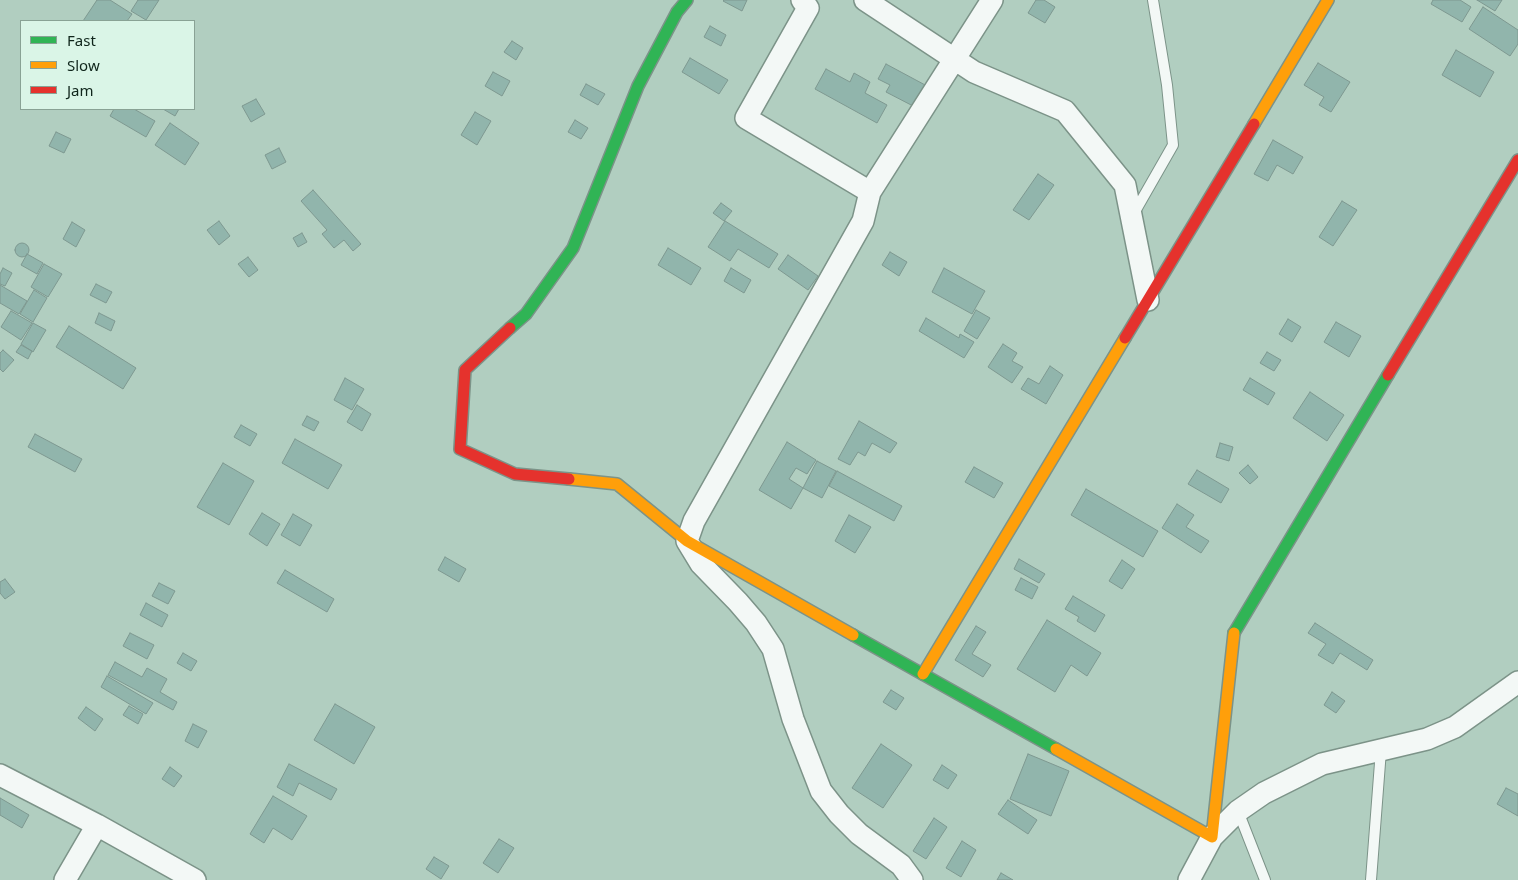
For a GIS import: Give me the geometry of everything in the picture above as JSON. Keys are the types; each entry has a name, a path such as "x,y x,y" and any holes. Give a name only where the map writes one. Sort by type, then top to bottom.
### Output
{"street":[{"path":"687,0 677,12 638,86 573,248 526,314 466,370 460,449 515,474 617,484 687,541 1212,837"},
{"path":"802,0 808,8 746,118 870,192"},
{"path":"865,0 974,72 1065,111 1125,185 1148,300"},
{"path":"687,541 694,521 863,221 870,192 992,0"},
{"path":"923,674 1328,0"},
{"path":"1212,837 1234,634 1518,160"},
{"path":"687,541 701,564 756,623 773,649 793,719 821,791 839,814 859,834 900,865 912,880"},
{"path":"1189,880 1212,837 1238,811 1264,793 1322,764 1426,739 1454,727 1518,682"},
{"path":"0,775 97,825 195,880"},
{"path":"65,880 97,825"}],"lane":[{"path":"1132,218 1173,145 1167,85 1153,0"},
{"path":"1371,880 1381,750"},
{"path":"1238,811 1264,880"}],"building":[{"path":"97,0 110,0 132,14 128,20 84,20"},
{"path":"138,0 159,0 146,20 131,11"},
{"path":"724,0 747,0 742,11"},
{"path":"1036,0 1044,0 1055,7 1045,23 1028,13"},
{"path":"1433,0 1460,0 1471,7 1462,22 1431,4"},
{"path":"1477,0 1502,0 1495,11"},
{"path":"1483,7 1518,30 1518,44 1510,56 1469,29"},
{"path":"710,26 726,35 721,46 704,37"},
{"path":"512,41 523,48 516,60 504,52"},
{"path":"1456,50 1494,72 1480,97 1442,75"},
{"path":"690,58 728,80 719,94 682,72"},
{"path":"1318,63 1350,82 1331,112 1319,105 1324,97 1304,85"},
{"path":"886,64 927,86 915,107 886,92 890,85 878,79"},
{"path":"826,69 850,82 854,73 870,82 865,93 887,105 877,123 815,89"},
{"path":"493,72 510,81 502,96 485,86"},
{"path":"586,84 605,94 598,105 580,95"},
{"path":"256,99 265,114 251,122 242,106"},
{"path":"113,110 136,110 155,121 146,137 110,116"},
{"path":"165,110 178,110 175,116"},
{"path":"475,112 491,121 477,145 461,135"},
{"path":"575,120 588,128 581,139 568,132"},
{"path":"170,123 199,143 185,165 155,145"},
{"path":"56,132 71,139 64,153 49,146"},
{"path":"1273,140 1303,157 1293,174 1277,165 1268,181 1254,174"},
{"path":"279,148 286,162 272,169 265,155"},
{"path":"1038,174 1054,185 1029,220 1013,210"},
{"path":"313,190 361,244 353,251 344,240 334,248 322,234 327,230 301,201"},
{"path":"1342,201 1357,210 1333,246 1319,237"},
{"path":"721,203 732,211 724,221 713,213"},
{"path":"219,221 230,236 219,245 207,230"},
{"path":"725,221 778,254 769,268 738,249 730,261 708,247"},
{"path":"72,222 85,230 76,247 63,239"},
{"path":"302,233 307,242 298,247 293,238"},
{"path":"22,243 27,245 29,250 27,255 22,257 17,255 15,250 17,245"},
{"path":"668,248 701,268 691,285 658,265"},
{"path":"890,252 907,262 899,276 882,265"},
{"path":"27,254 43,263 37,274 21,265"},
{"path":"788,255 818,276 808,290 778,269"},
{"path":"248,257 258,270 249,277 238,264"},
{"path":"44,264 62,274 48,297 31,287"},
{"path":"3,268 12,273 5,286 0,284 0,274"},
{"path":"731,268 751,280 744,293 724,281"},
{"path":"944,268 985,291 972,314 932,292"},
{"path":"96,284 112,292 106,303 90,295"},
{"path":"0,285 27,301 19,314 0,303"},
{"path":"34,290 47,298 33,322 20,314"},
{"path":"976,310 990,318 977,339 964,331"},
{"path":"11,311 32,323 21,340 1,327"},
{"path":"99,313 115,321 111,331 95,323"},
{"path":"926,318 959,338 960,334 974,342 964,358 919,331"},
{"path":"1288,319 1301,327 1292,342 1279,334"},
{"path":"1336,322 1361,336 1349,357 1324,342"},
{"path":"33,323 46,330 33,352 21,344"},
{"path":"69,326 136,368 123,389 56,347"},
{"path":"1003,344 1017,353 1012,361 1023,367 1012,383 988,367"},
{"path":"21,345 32,351 28,359 16,352"},
{"path":"3,350 14,360 3,372 0,369 0,353"},
{"path":"1267,352 1281,360 1274,371 1260,363"},
{"path":"1050,366 1063,375 1046,404 1021,389 1028,378 1039,384"},
{"path":"345,378 364,389 352,410 334,400"},
{"path":"1250,378 1275,393 1268,405 1243,390"},
{"path":"1310,392 1344,415 1327,441 1293,418"},
{"path":"357,405 371,414 362,431 347,422"},
{"path":"307,416 319,422 314,431 302,425"},
{"path":"859,421 897,443 890,453 872,443 865,456 858,452 850,465 838,459"},
{"path":"241,425 257,434 250,446 234,437"},
{"path":"35,434 82,459 75,472 28,447"},
{"path":"295,439 342,465 328,489 282,463"},
{"path":"787,442 816,460 807,474 796,468 789,479 803,488 791,509 759,490"},
{"path":"1220,443 1233,447 1229,461 1216,457"},
{"path":"817,461 836,471 822,498 803,488"},
{"path":"223,463 254,481 229,525 197,507"},
{"path":"1248,465 1258,477 1250,484 1239,473"},
{"path":"974,467 1003,483 994,498 965,482"},
{"path":"1197,470 1229,489 1221,503 1188,484"},
{"path":"837,471 902,506 894,521 829,486"},
{"path":"1086,489 1158,531 1143,557 1071,515"},
{"path":"1177,504 1194,515 1186,527 1209,541 1201,553 1162,528"},
{"path":"262,513 280,524 267,546 249,534"},
{"path":"293,514 312,525 300,546 281,535"},
{"path":"849,515 871,527 855,553 835,541"},
{"path":"445,557 466,569 459,582 438,570"},
{"path":"1019,559 1045,574 1039,583 1014,569"},
{"path":"1122,560 1135,569 1122,589 1109,581"},
{"path":"285,570 334,599 327,612 277,583"},
{"path":"1021,578 1038,587 1032,599 1015,590"},
{"path":"5,579 15,592 5,599 0,593 0,582"},
{"path":"159,583 175,591 168,604 152,596"},
{"path":"1073,596 1105,615 1095,632 1077,621 1079,617 1065,609"},
{"path":"146,603 168,615 162,627 140,615"},
{"path":"1047,620 1101,653 1087,676 1071,665 1055,692 1017,669"},
{"path":"1315,623 1373,660 1367,670 1340,653 1333,664 1318,655 1326,644 1308,633"},
{"path":"976,626 986,632 972,654 991,665 983,677 955,660"},
{"path":"130,633 154,645 147,659 123,646"},
{"path":"183,653 197,661 191,671 177,663"},
{"path":"115,662 142,677 147,668 167,679 160,692 177,702 173,710 108,675"},
{"path":"107,676 153,703 146,714 101,687"},
{"path":"891,690 904,698 896,710 883,702"},
{"path":"1332,692 1345,701 1336,713 1324,705"},
{"path":"335,704 375,727 354,764 314,740"},
{"path":"129,706 143,714 138,724 123,715"},
{"path":"86,707 103,719 95,731 78,718"},
{"path":"193,724 207,731 198,748 185,741"},
{"path":"881,744 912,765 883,808 852,788"},
{"path":"1028,754 1069,771 1051,816 1010,799"},
{"path":"289,764 337,789 331,800 299,783 293,796 277,787"},
{"path":"942,765 957,775 948,789 933,780"},
{"path":"170,767 182,776 174,787 162,779"},
{"path":"1506,788 1518,794 1518,816 1497,804"},
{"path":"273,796 307,816 292,840 273,828 264,843 250,834"},
{"path":"0,798 29,815 22,828 0,815"},
{"path":"1008,800 1037,820 1028,834 998,814"},
{"path":"934,818 947,827 926,859 913,851"},
{"path":"499,839 514,848 498,873 483,863"},
{"path":"962,841 976,850 961,877 946,868"},
{"path":"434,857 449,866 441,879 426,869"},
{"path":"1001,873 1013,880 997,880"}],"traffic: fast":[{"path":"510,328 526,314 573,248 638,86 677,12 687,0"},
{"path":"1234,633 1388,375"},
{"path":"853,635 1056,749"}],"traffic: slow":[{"path":"1254,124 1328,0"},
{"path":"923,674 1125,338"},
{"path":"569,479 617,484 687,541 853,635"},
{"path":"1056,749 1212,837 1234,633"}],"traffic: jam":[{"path":"1125,338 1254,124"},
{"path":"1388,375 1518,160"},
{"path":"510,328 465,370 460,449 515,474 569,479"}]}
